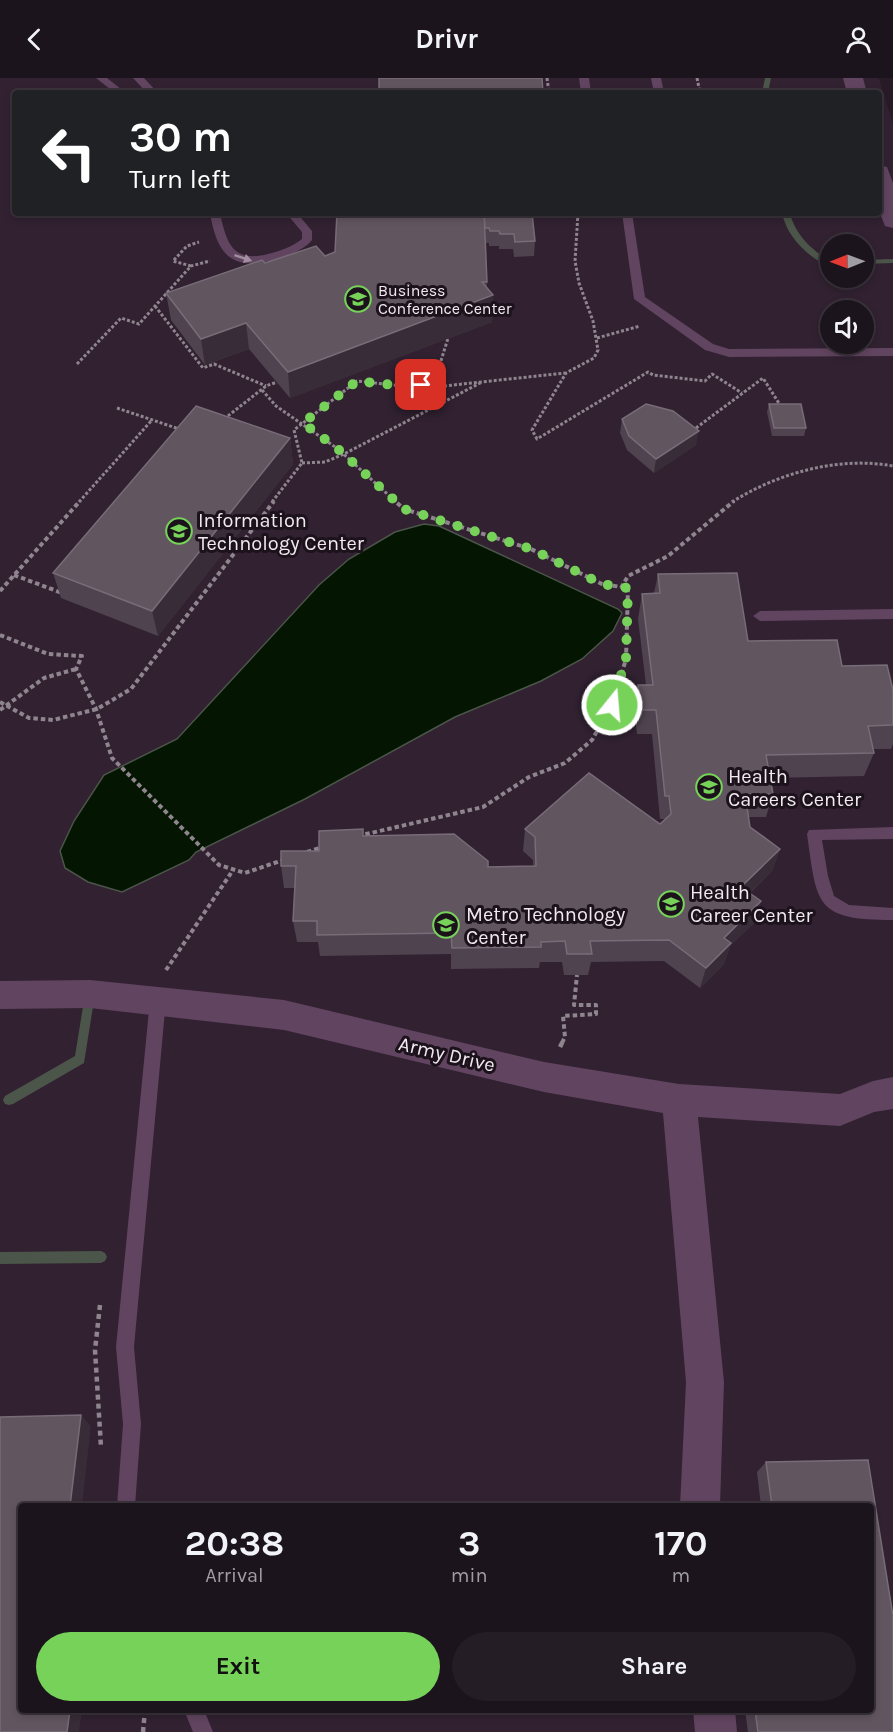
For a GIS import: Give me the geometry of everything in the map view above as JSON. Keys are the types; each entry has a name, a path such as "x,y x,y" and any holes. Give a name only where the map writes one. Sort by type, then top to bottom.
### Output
{"street":[{"path":"885,179 893,221"},
{"name":"Army Drive","path":"0,995 90,994 161,986 544,1077 679,1100 775,1108 840,1110 873,1097 893,1093"},
{"path":"679,1100 705,1382 700,1503"},
{"path":"714,1713 716,1732"}],"lane":[{"path":"101,78 117,90"},
{"path":"138,78 150,90"},
{"path":"215,216 218,238 234,257 247,262 260,261 299,247 306,240 307,231 294,216"},
{"path":"627,216 640,299 710,347 729,353 893,352"},
{"path":"760,616 893,614"},
{"path":"893,833 814,834 824,895 834,908 852,914 893,914"},
{"path":"126,1503 132,1424 125,1347 161,986"},
{"path":"195,1713 203,1732"}],"path":[{"path":"420,388 425,381 435,380 444,386 566,373 594,358 598,350 597,338 575,261 579,216"},
{"path":"203,242 191,243 173,261 191,266 219,258"},
{"path":"78,364 121,318 139,324 191,266"},
{"path":"155,306 203,368 214,364 266,386"},
{"path":"597,338 667,319"},
{"path":"435,380 452,324"},
{"path":"566,373 532,430 537,439 648,372 653,375 705,381 712,374 742,393"},
{"path":"686,435 763,378 783,412"},
{"path":"302,463 294,430 357,381 420,388"},
{"path":"222,421 266,386 277,382"},
{"path":"302,463 324,462 344,454 482,382"},
{"path":"420,388 423,393 434,396 441,393 444,386"},
{"path":"262,390 276,406 344,454 404,509 531,549 602,584 628,588 626,659 612,705 592,740 565,763 530,777 483,807 354,837"},
{"path":"117,408 185,431"},
{"path":"0,591 152,420"},
{"path":"621,588 622,581 628,575 664,559 682,546 700,526 728,504 766,484 802,473 857,462 878,461 893,466"},
{"path":"0,702 29,718 46,720 96,709 118,700 131,689 302,463"},
{"path":"14,575 62,594"},
{"path":"0,635 48,654 82,656 76,669"},
{"path":"76,669 96,709 112,758 219,865 231,873 256,873 291,857"},
{"path":"0,710 35,685 44,675 57,670 76,669"},
{"path":"302,854 333,844"},
{"path":"161,986 231,873"},
{"path":"544,1077 565,1037 562,1016 596,1014 596,1005 574,1005 577,975"},
{"path":"143,1732 145,1713"}],"shaded area":[{"name":"Metro Technology Center","path":"0,78 879,78 893,124 893,1732 0,1732"},
{"path":"424,524 439,526 618,609 622,613 613,631 582,659 541,681 455,717 305,799 196,852 189,860 122,892 88,882 65,868 60,851 74,821 104,775 177,739 319,585 349,559 395,532"}],"building":[{"path":"379,78 542,78 543,90 379,90"},
{"name":"Business Conference Center","path":"337,216 484,216 487,282 482,282 493,295 288,372 246,323 201,339 166,293 262,260 265,263 316,246 325,256 335,252"},
{"path":"484,216 532,216 535,241 515,242 514,234 500,234 499,231 490,231 489,228 485,228"},
{"path":"646,404 673,411 699,431 656,459 629,436 622,419"},
{"path":"769,404 801,404 806,428 774,428"},
{"name":"Information Technology Center","path":"196,406 290,438 152,611 53,573"},
{"name":"Health Careers Center","path":"737,573 748,641 837,640 842,666 887,665 893,690 893,725 868,726 874,753 766,755 773,794 745,794 750,827 780,849 741,887 761,901 724,938 731,943 706,968 669,940 590,941 592,954 567,954 565,941 541,942 541,947 452,948 451,933 317,935 317,921 293,921 296,866 281,866 281,851 319,851 319,831 363,829 363,836 454,834 488,861 488,867 536,866 535,837 525,829 589,773 660,824 671,814 669,796 665,796 656,710 641,710 638,685 653,685 642,594 660,593 658,574"},
{"path":"81,1415 70,1503 18,1503 18,1713 70,1713 67,1732 0,1732 0,1417"},
{"path":"868,1460 893,1616 893,1732 758,1732 755,1713 874,1713 874,1503 772,1503 766,1462"}],"waterway":[{"path":"766,90 768,78"},
{"path":"787,216 791,229 802,244 820,258"},
{"path":"874,262 893,261"},
{"path":"9,1100 80,1059 90,994"},
{"path":"0,1258 101,1257"}],"place":[{"name":"Business Conference Center","path":"358,299"},
{"name":"Information Technology Center","path":"179,531"},
{"name":"Health Careers Center","path":"709,787"},
{"name":"Health Career Center","path":"671,904"},
{"name":"Metro Technology Center","path":"446,925"}],"route":[{"path":"421,385 420,388 357,381 303,423 338,449 404,509 531,549 602,584 628,588 626,659 612,705"}]}
